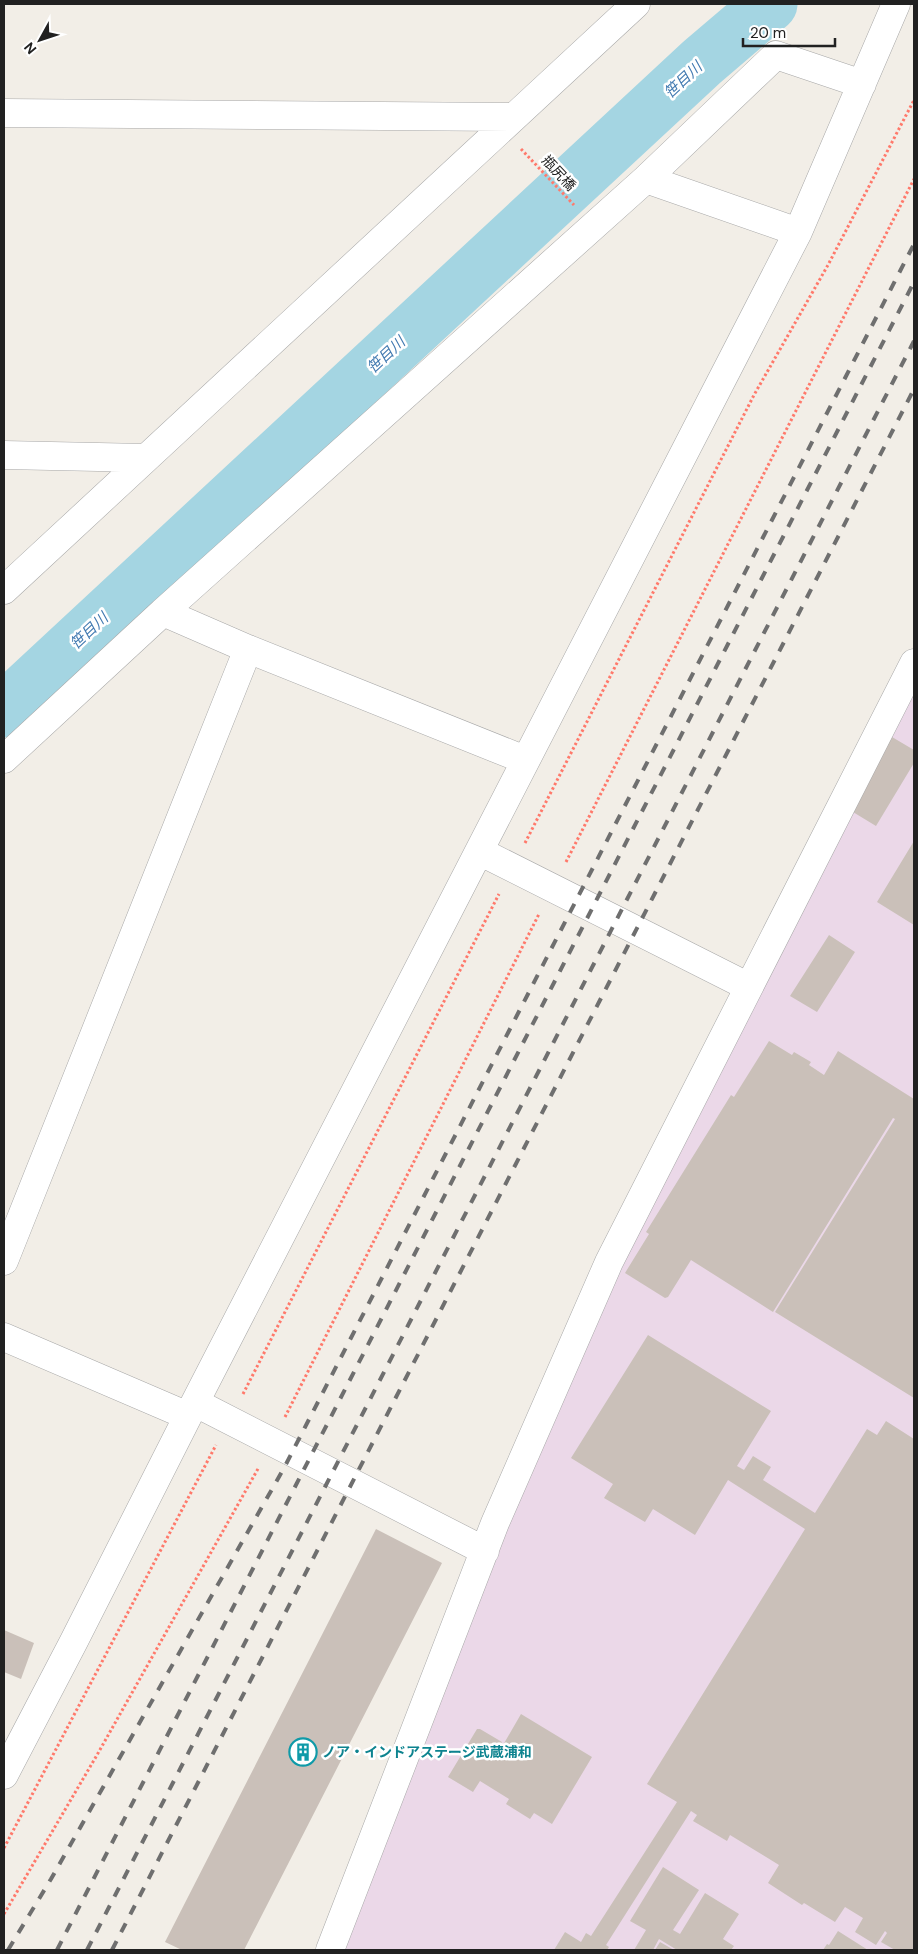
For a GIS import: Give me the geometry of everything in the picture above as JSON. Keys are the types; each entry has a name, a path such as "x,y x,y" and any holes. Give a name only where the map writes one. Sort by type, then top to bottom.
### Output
{"street":[{"path":"604,4 604,34"},
{"path":"4,590 636,4"},
{"path":"4,1775 798,232 896,4"},
{"path":"4,759 163,612 646,179 776,55 862,84"},
{"path":"4,113 513,117"},
{"path":"646,179 798,232"},
{"path":"4,455 145,458"},
{"path":"163,612 248,649 525,760"},
{"path":"4,1261 248,649"},
{"path":"330,1950 495,1523 609,1262 914,664"},
{"path":"479,851 749,987"},
{"path":"4,1337 273,1441 485,1551"}],"path":[{"path":"524,845 750,404 828,265 914,100"},
{"name":"瓶尻橋","path":"522,149 580,212"},
{"path":"4,1914 98,1755 273,1441 914,178"},
{"path":"243,1394 501,891"},
{"path":"4,1848 219,1438"}],"shaded area":[{"path":"914,663 914,1950 330,1950 495,1523"}],"water":[{"path":"764,4 782,4 742,44 733,35"}],"building":[{"path":"892,737 914,750 914,763 876,826 848,809"},
{"path":"914,841 914,925 877,902"},
{"path":"829,935 855,952 817,1012 790,996"},
{"path":"769,1041 792,1055 794,1052 811,1062 809,1065 824,1075 838,1051 914,1099 914,1398 775,1312 895,1119 893,1118 773,1312 691,1260 668,1297 665,1298 625,1273 649,1234 646,1232 731,1095 734,1097"},
{"path":"648,1335 771,1411 737,1466 744,1470 753,1456 771,1467 763,1480 815,1513 867,1429 877,1435 886,1421 914,1439 914,1950 895,1950 881,1942 887,1933 885,1931 876,1945 855,1932 863,1918 845,1907 835,1922 804,1903 802,1905 768,1883 779,1865 730,1835 727,1841 693,1821 697,1815 691,1811 606,1945 609,1947 607,1950 554,1950 565,1932 581,1942 586,1933 591,1936 677,1802 647,1784 805,1529 728,1480 695,1535 653,1509 645,1522 604,1498 613,1484 571,1458"},
{"name":"ノア・インドアステージ武蔵浦和","path":"376,1529 442,1563 244,1950 182,1950 165,1942"},
{"path":"4,1630 34,1643 21,1679 4,1672"},
{"path":"521,1714 592,1757 552,1824 534,1813 530,1819 506,1804 509,1799 480,1781 473,1792 448,1777 477,1729 502,1742 501,1744 503,1745"},
{"path":"663,1867 699,1890 673,1930 680,1934 705,1893 739,1914 723,1939 734,1946 731,1950 677,1950 659,1939 653,1950 634,1950 646,1930 630,1921"},
{"path":"838,1931 868,1950 823,1950 827,1944 829,1945"},
{"path":"660,1942 674,1950 655,1950"}],"waterway":[{"name":"笹目川","path":"4,710 702,62 770,4"}],"railway":[{"path":"8,1950 51,1879 284,1468 914,244"},
{"path":"57,1950 914,282"},
{"path":"87,1950 914,341"},
{"path":"112,1950 914,389"}],"place":[{"name":"ノア・インドアステージ武蔵浦和","path":"303,1752"}]}
